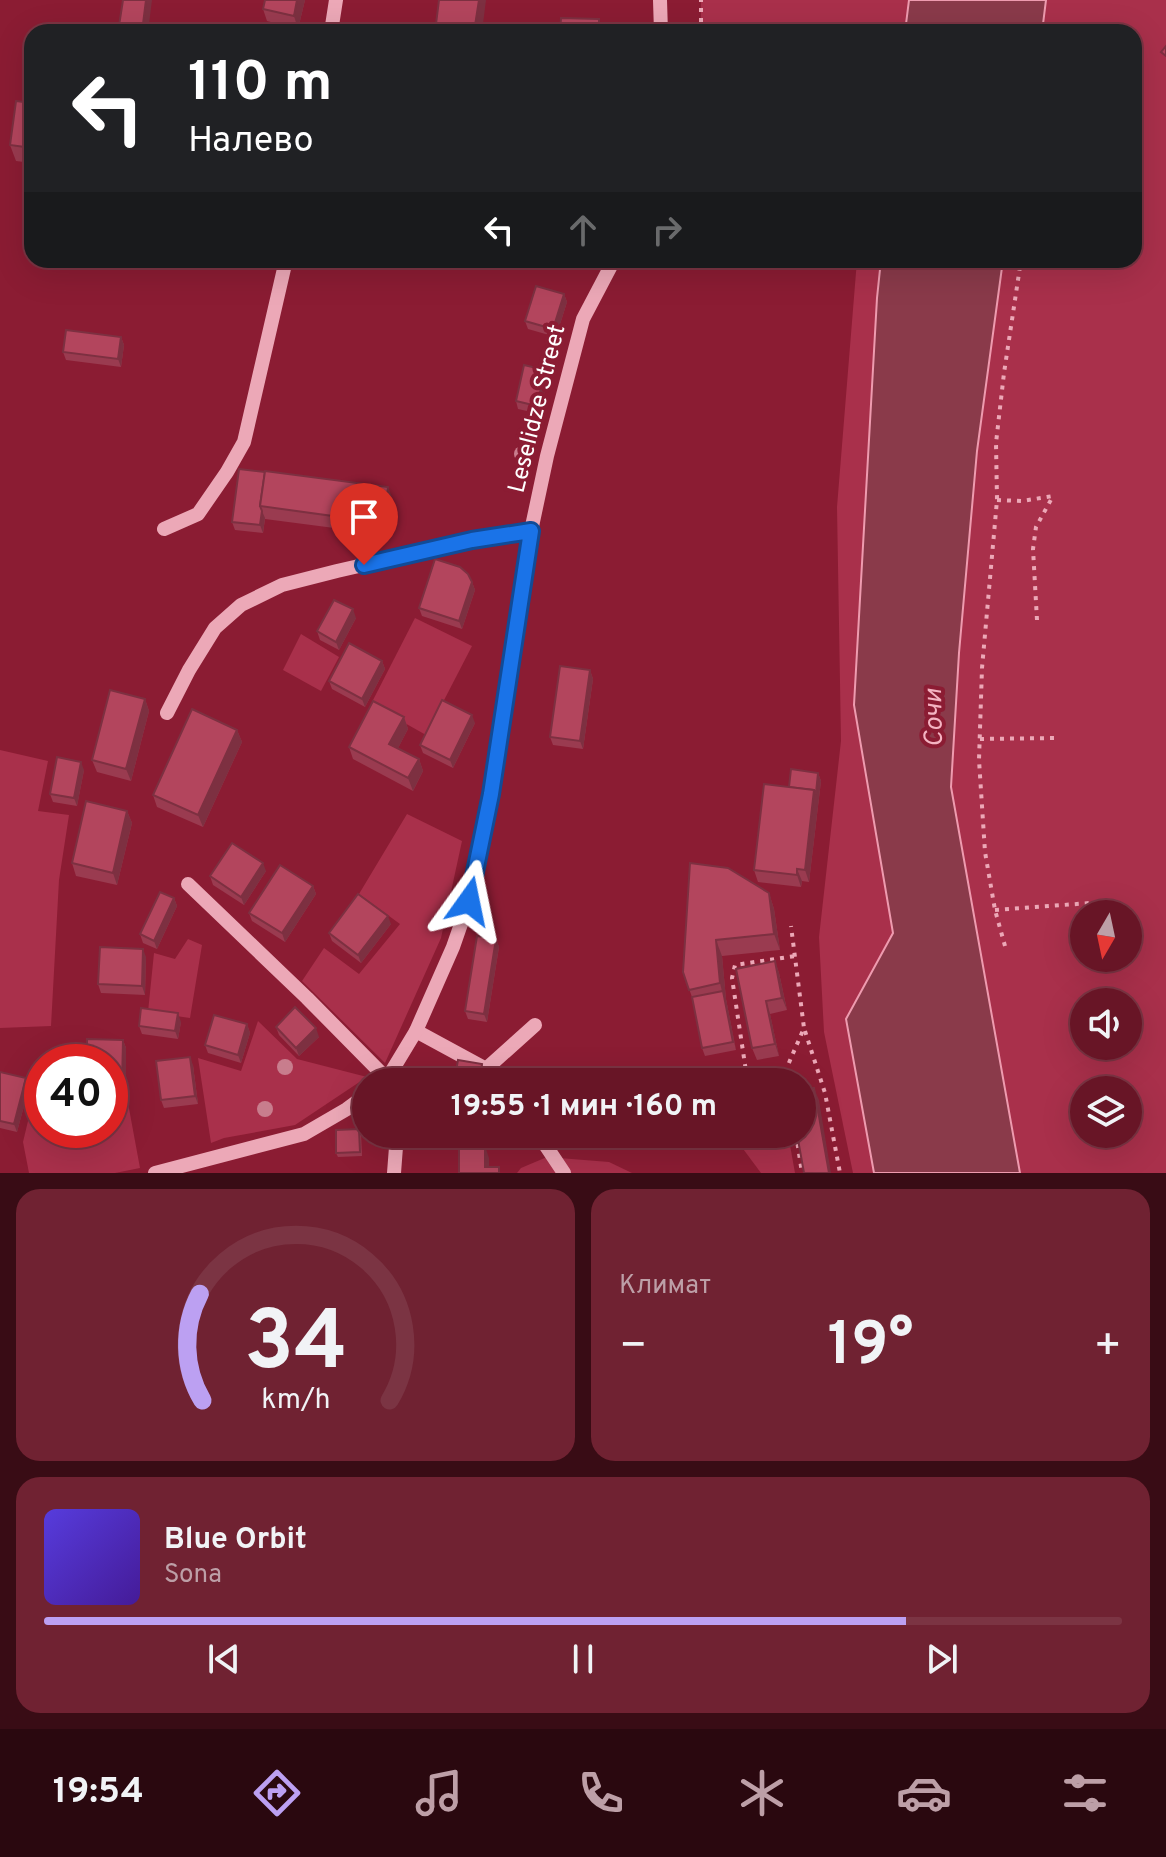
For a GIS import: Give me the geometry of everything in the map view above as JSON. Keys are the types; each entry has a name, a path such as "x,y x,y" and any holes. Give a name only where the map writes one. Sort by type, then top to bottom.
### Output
{"street":[{"path":"332,24 336,0"},
{"path":"660,0 661,24"},
{"path":"164,529 198,514 244,442 284,268"},
{"name":"Leselidze Street","path":"394,1068 416,1031 453,947 469,901 491,794 531,531 547,456 583,319 610,268"},
{"path":"167,713 215,628 241,605 282,585 472,540 531,531"},
{"name":"Leselidze Street","path":"188,884 307,998 374,1068"},
{"path":"487,1068 535,1025"},
{"path":"416,1031 484,1068"},
{"path":"155,1173 304,1134 352,1105"},
{"path":"394,1173 396,1148"},
{"path":"547,1148 564,1173"}],"path":[{"path":"701,0 701,24"},
{"path":"1005,946 985,852 979,760 982,668 997,500 996,443 1020,268"},
{"path":"997,500 1022,501 1053,496 1036,527 1033,549 1037,620"},
{"path":"980,739 1054,738"},
{"path":"995,910 1070,904"},
{"path":"791,926 804,1028 825,1093 840,1173"},
{"path":"746,1068 732,978 735,965 795,956"},
{"path":"787,1068 804,1028"},
{"path":"798,1148 802,1173"}],"shaded area":[{"path":"701,0 909,0 906,24 701,24"},
{"path":"1046,0 1166,0 1166,1173 1020,1173 951,787 977,451 1002,268 1142,268 1142,24 1043,24"},
{"path":"856,268 880,268 854,705 893,933 846,1019 874,1173 853,1173 824,1032 819,937 841,741 837,507"},
{"path":"415,618 472,646 426,735 371,704"},
{"path":"301,634 339,657 321,691 283,670"},
{"path":"0,750 48,761 38,811 69,815 59,880 51,1026 0,1028"},
{"path":"407,814 462,841 441,938 385,1063 302,981 324,948 359,974 400,924 359,894"},
{"path":"188,939 202,945 190,1018 148,1012 154,953 175,959"},
{"path":"258,1021 297,1059 352,1073 352,1087 295,1125 211,1143 198,1058 241,1071"},
{"path":"128,1103 140,1168 115,1173 29,1173 24,1148 128,1148"},
{"path":"742,1148 791,1148 795,1173 761,1173"},
{"path":"547,1157 609,1162 632,1173 517,1173 521,1168"}],"water":[{"path":"909,0 1046,0 1043,24 906,24"},
{"name":"Сочи","path":"880,268 1002,268 977,451 951,787 1020,1173 874,1173 846,1019 893,933 854,705"}],"building":[{"path":"123,0 146,0 143,24 119,24"},
{"path":"265,0 297,0 294,16 263,9"},
{"path":"439,0 479,0 475,24 436,24"},
{"path":"561,18 599,19 599,24 561,24"},
{"path":"16,101 24,102 24,147 10,145"},
{"path":"536,286 564,294 553,329 525,321"},
{"path":"66,330 121,337 118,359 63,352"},
{"path":"524,365 545,370 537,406 516,401"},
{"path":"239,469 265,472 260,525 232,522"},
{"path":"265,471 388,487 384,523 260,506"},
{"path":"435,559 460,567 472,582 459,621 419,608"},
{"path":"334,600 353,609 336,642 317,631"},
{"path":"349,643 382,661 362,699 329,681"},
{"path":"560,666 590,670 580,741 550,737"},
{"path":"110,690 145,699 126,769 92,760"},
{"path":"442,700 472,715 450,760 420,745"},
{"path":"373,701 404,717 389,744 419,759 408,778 349,747"},
{"path":"192,709 237,730 198,815 153,795"},
{"path":"57,757 81,762 74,798 50,794"},
{"path":"791,769 818,773 816,793 814,790 789,787"},
{"path":"764,784 814,790 805,870 797,869 797,875 754,870"},
{"path":"86,801 127,811 113,873 72,863"},
{"path":"232,843 263,863 241,897 210,876"},
{"path":"690,863 728,868 769,893 774,934 716,940 720,983 689,990 683,972"},
{"path":"280,865 313,886 282,933 249,913"},
{"path":"160,892 174,898 154,941 140,934"},
{"path":"358,894 388,916 358,955 329,933"},
{"path":"477,936 496,939 484,1014 465,1011"},
{"path":"100,947 143,949 142,986 98,984"},
{"path":"775,961 782,998 766,1001 775,1044 752,1048 736,969"},
{"path":"723,991 733,1042 702,1048 692,997"},
{"path":"295,1007 316,1028 296,1048 276,1027"},
{"path":"141,1008 178,1013 175,1031 139,1026"},
{"path":"214,1015 247,1024 238,1055 205,1045"},
{"path":"87,1039 123,1040 123,1044 87,1044"},
{"path":"190,1057 195,1096 161,1100 156,1061"},
{"path":"458,1060 482,1064 481,1068 457,1068"},
{"path":"0,1072 24,1078 14,1124 0,1121"},
{"path":"816,1099 829,1173 804,1173 800,1148 816,1148"},
{"path":"352,1129 352,1148 360,1148 360,1152 336,1153 336,1130"},
{"path":"459,1148 485,1148 485,1167 499,1167 499,1173 459,1173"}],"route":[{"path":"364,565 472,540 531,531 491,794 469,901"}]}
